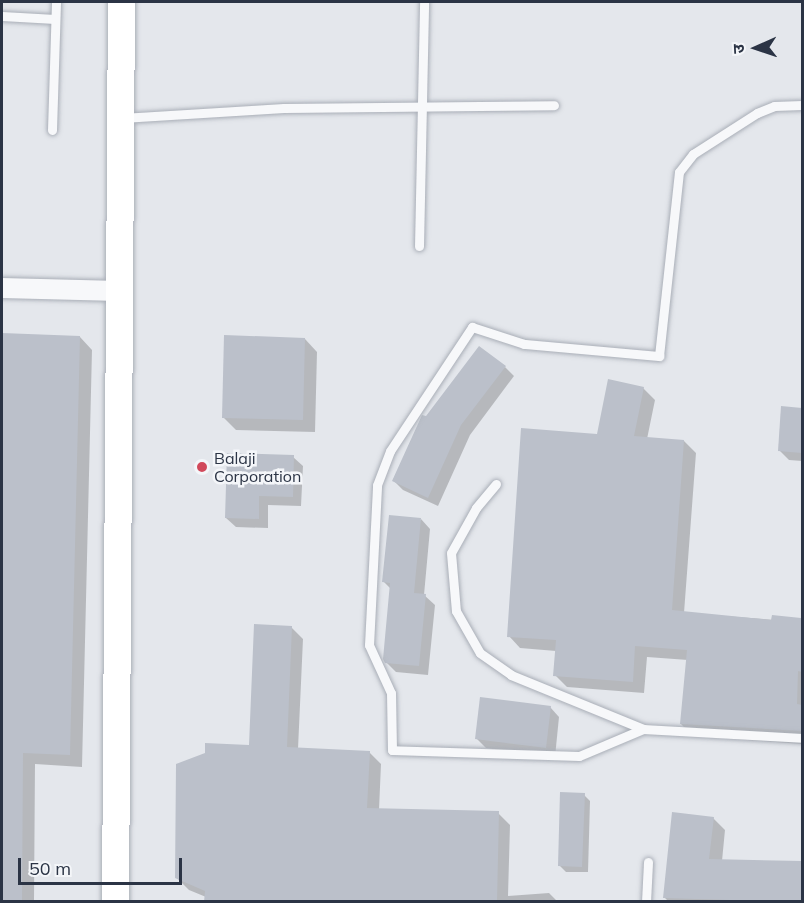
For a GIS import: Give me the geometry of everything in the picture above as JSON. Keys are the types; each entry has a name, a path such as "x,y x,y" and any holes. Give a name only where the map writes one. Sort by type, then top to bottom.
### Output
{"street":[{"path":"115,902 121,2"},
{"path":"2,288 119,291"}],"lane":[{"path":"52,130 56,2"},
{"path":"419,246 424,2"},
{"path":"2,16 55,19"},
{"path":"120,118 284,108 421,109 554,105"},
{"path":"643,729 579,756 392,750 391,693 369,645 377,485 390,451 472,327 524,344 652,358 659,356 679,172 693,154 757,113 774,106 802,105"},
{"path":"496,484 476,508 451,553 456,611 480,653 510,675 643,729 802,738"},
{"path":"646,902 648,862"}],"building":[{"path":"2,333 80,336 70,755 23,753 22,902 2,902"},
{"path":"224,335 305,338 303,420 222,418"},
{"path":"479,346 506,366 461,425 428,498 392,481 422,415 426,416"},
{"path":"608,379 644,387 634,436 684,440 672,610 771,620 772,615 801,618 802,672 798,671 797,704 802,705 802,731 680,724 687,650 635,646 633,682 553,676 556,640 507,637 521,428 597,434"},
{"path":"781,406 802,408 802,453 778,451"},
{"path":"227,453 294,455 293,497 259,496 259,519 225,518"},
{"path":"389,515 421,518 414,593 426,594 419,666 385,663 383,659 390,583 382,582"},
{"path":"254,624 292,626 287,747 370,751 367,808 499,811 497,902 204,902 205,891 175,878 176,764 205,753 205,743 249,745"},
{"path":"480,697 551,706 546,748 475,739"},
{"path":"560,792 585,793 582,867 558,866"},
{"path":"672,812 714,817 709,859 802,861 802,902 663,898"}],"place":[{"name":"Balaji Corporation","path":"202,467"}]}
